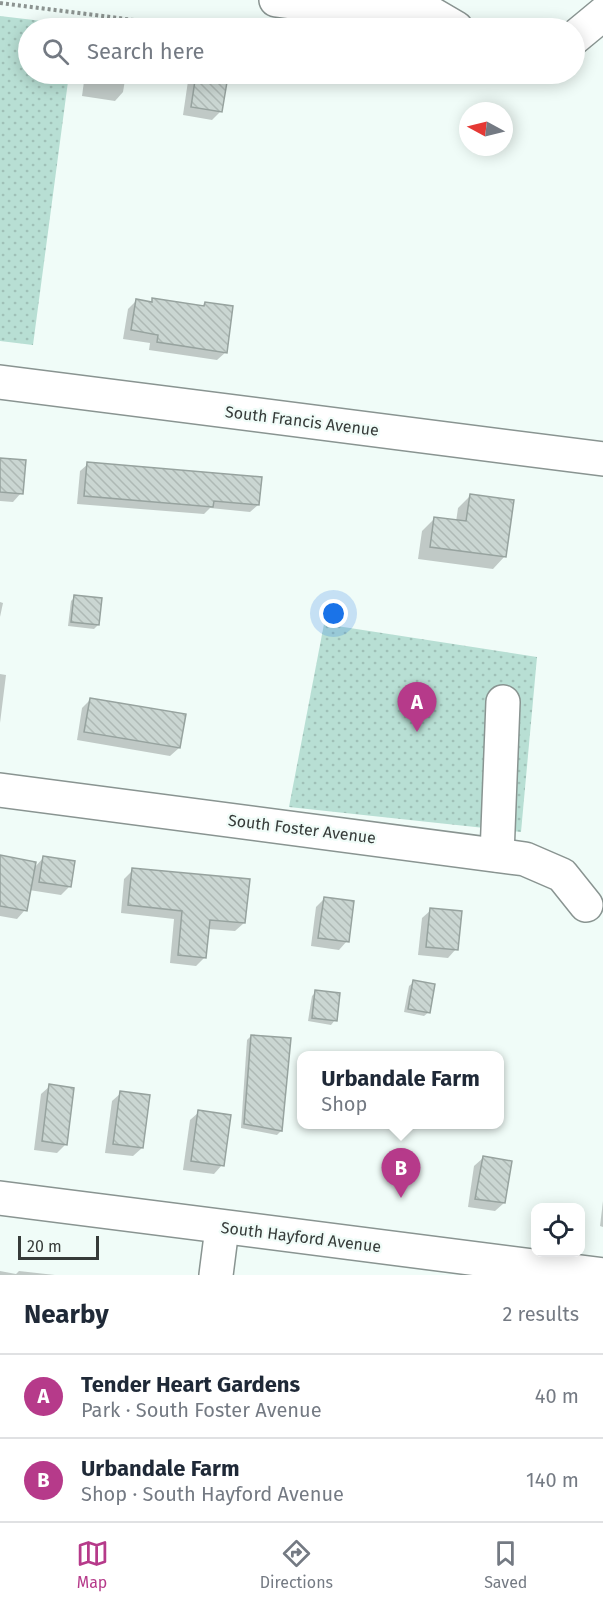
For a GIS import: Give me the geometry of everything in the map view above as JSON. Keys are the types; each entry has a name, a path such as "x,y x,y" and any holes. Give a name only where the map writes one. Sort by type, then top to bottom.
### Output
{"street":[{"path":"276,0 346,9 362,2 432,14 439,18"},
{"path":"585,29 603,14"},
{"name":"South Francis Avenue","path":"0,382 603,459"},
{"path":"497,855 503,702"},
{"name":"South Foster Avenue","path":"0,790 525,859 562,875 586,905"},
{"name":"South Hayford Avenue","path":"0,1198 603,1275"},
{"path":"216,1275 222,1228"}],"path":[{"path":"0,3 118,18"}],"green space":[{"path":"0,16 18,18 18,84 68,84 33,345 0,341"},
{"path":"324,624 537,657 521,832 289,807"}],"building":[{"path":"194,84 227,84 222,112 191,107"},
{"path":"152,298 204,306 205,302 233,306 227,353 157,342 158,335 131,330 136,299 152,302"},
{"path":"0,458 26,460 23,494 0,492"},
{"path":"87,462 262,477 259,505 214,501 213,507 84,496"},
{"path":"470,494 514,500 506,557 430,547 434,517 466,521"},
{"path":"74,595 102,598 99,625 71,622"},
{"path":"90,698 186,714 180,748 84,732"},
{"path":"0,855 36,862 27,911 0,906"},
{"path":"43,856 75,861 71,887 39,882"},
{"path":"132,868 250,879 245,923 210,920 206,958 178,955 182,911 128,905"},
{"path":"324,897 354,901 349,942 318,938"},
{"path":"430,908 462,911 458,950 426,947"},
{"path":"413,980 435,984 430,1013 408,1009"},
{"path":"315,990 340,993 337,1021 312,1018"},
{"path":"251,1035 291,1038 282,1131 244,1124"},
{"path":"49,1084 74,1088 67,1145 42,1141"},
{"path":"120,1091 150,1095 143,1148 113,1144"},
{"path":"198,1110 231,1115 224,1166 191,1161"},
{"path":"483,1156 512,1161 505,1203 475,1199"}],"place":[{"name":"Tender Heart Gardens","path":"417,732"},
{"name":"Urbandale Farm","path":"401,1198"}]}
